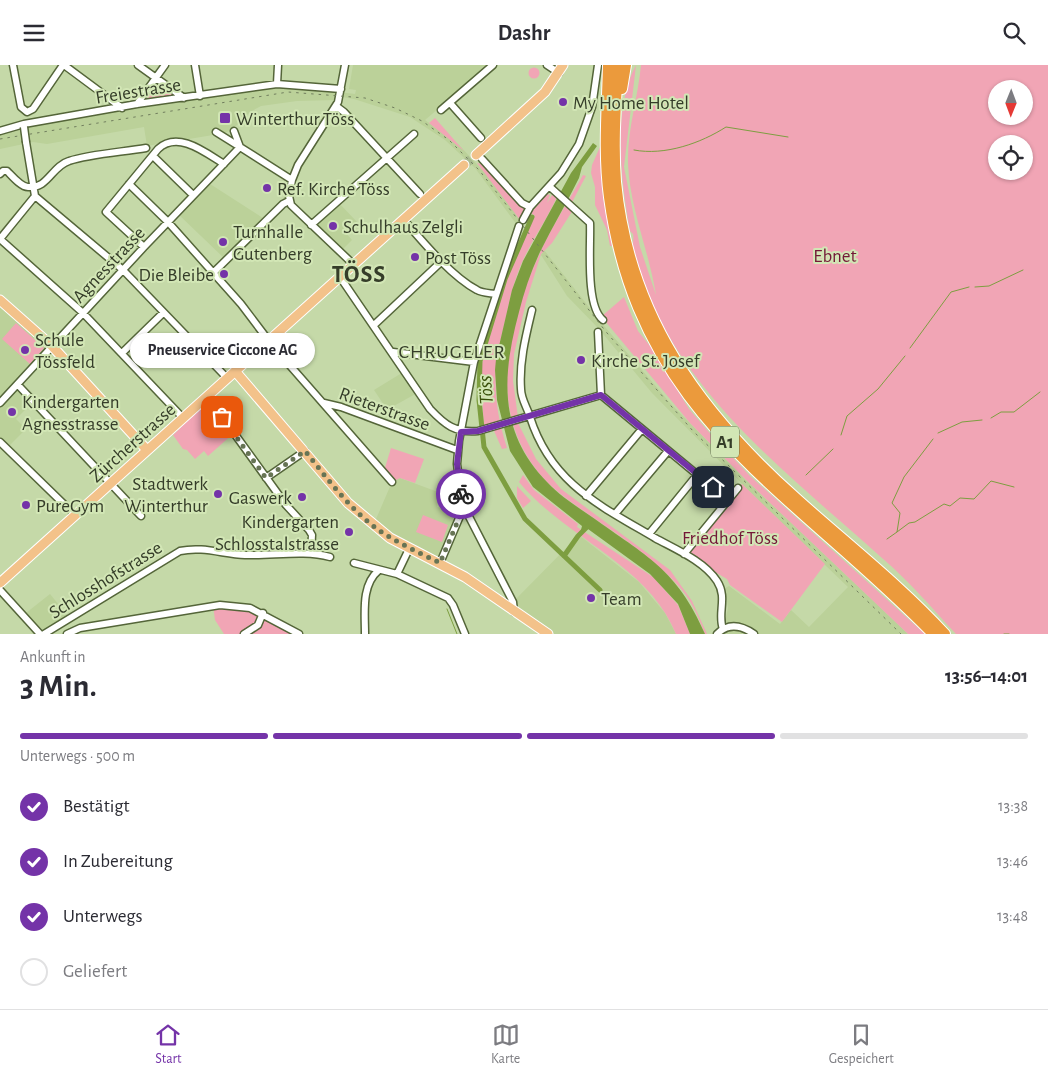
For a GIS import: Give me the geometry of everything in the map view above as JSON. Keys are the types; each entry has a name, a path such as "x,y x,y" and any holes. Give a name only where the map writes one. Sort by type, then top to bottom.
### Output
{"highway":[{"name":"A1","path":"608,65 606,157 613,220 633,294 666,363 694,405 740,457 782,497 892,593 933,634"},
{"name":"A1","path":"618,65 615,132 618,194 630,255 653,319 687,379 717,419 755,460 893,583 945,634"},
{"name":"A1","path":"615,132 626,65"}],"main road":[{"path":"479,157 536,101 561,69"},
{"name":"Zürcherstrasse","path":"0,583 353,264 406,222 464,165"},
{"path":"0,300 52,346 147,450"},
{"path":"235,371 348,503 364,518 409,549 440,563 477,585 548,634"}],"street":[{"path":"13,65 21,107 25,112 33,109 63,65 122,107"},
{"path":"138,65 184,98"},
{"path":"137,105 165,65"},
{"path":"195,65 200,96"},
{"path":"277,84 278,65"},
{"path":"344,65 341,89 336,106 298,165 292,179 290,201 295,211 353,264"},
{"path":"441,111 492,65"},
{"path":"547,65 561,69"},
{"path":"440,563 460,516 462,503 457,450 474,362 521,223 530,207 552,189 572,157 585,129 592,107 598,65"},
{"name":"Freiestrasse","path":"0,131 122,107 277,84 341,89"},
{"path":"450,103 481,138"},
{"path":"336,106 344,112 420,194"},
{"path":"24,126 35,196 123,270 227,378"},
{"path":"234,131 240,147"},
{"path":"216,133 292,179"},
{"path":"311,225 414,134"},
{"path":"144,247 106,212 153,156 164,145 183,142 224,164"},
{"name":"Agnesstrasse","path":"0,403 144,247 240,147"},
{"path":"0,174 3,171 7,171 25,186 33,187 44,184 57,168 68,161 146,148"},
{"path":"153,156 193,195"},
{"path":"479,157 522,203 530,207"},
{"name":"Rieterstrasse","path":"129,184 168,222 241,304 268,340 324,403 342,407 457,450"},
{"path":"552,189 590,223 590,266 596,312 603,320"},
{"path":"35,196 0,239 83,313 183,418"},
{"path":"213,273 282,204 290,201"},
{"path":"406,222 421,240 467,284 479,291 496,293"},
{"path":"374,325 442,261"},
{"path":"340,277 393,352 430,409 438,417 461,432 478,431 601,395"},
{"path":"532,310 521,366 520,387 527,416 556,470 586,496 706,568 719,584 723,602 721,620 723,629"},
{"path":"122,353 163,313"},
{"path":"598,332 601,395 728,500"},
{"path":"393,352 474,362"},
{"path":"18,385 141,516"},
{"path":"324,403 392,482"},
{"path":"213,404 266,478 312,535 311,553"},
{"path":"586,496 642,429"},
{"path":"0,442 75,515"},
{"path":"266,478 305,451"},
{"path":"615,514 668,451"},
{"path":"649,534 698,475"},
{"path":"684,554 738,487"},
{"path":"462,503 513,602 514,612"},
{"name":"Schlosshofstrasse","path":"44,634 180,551 197,549 245,555 311,553 330,557"},
{"path":"397,574 409,549"},
{"path":"354,563 397,574 448,598 453,605 465,634"},
{"path":"364,634 367,585 372,576 379,570"},
{"path":"0,591 40,634"},
{"path":"67,634 80,628 213,605 238,606 263,613 299,634"},
{"path":"244,634 258,625 263,613"},
{"path":"717,634 729,626 739,626 754,634"}],"shaded area":[{"path":"353,65 490,65 425,120 459,145 484,172 517,210 516,215 520,220 517,225 475,168 445,140 410,117 342,97 336,100 297,101 261,106 250,112 234,128 225,133 147,146 144,127 47,144 33,142 0,149 0,134 30,126 266,88 289,86 355,94 356,90 349,89"},
{"path":"593,143 597,146 582,167 579,178 540,252 523,297 513,335 507,380 508,402 512,423 531,463 547,482 568,501 644,554 658,566 683,594 705,634 690,634 678,604 650,574 588,529 581,530 582,526 533,487 510,451 497,400 496,359 512,290 523,261 571,173"},
{"path":"207,182 266,220 226,260 177,213"},
{"name":"Schulhaus Zelgli","path":"337,201 358,223 346,233 352,240 340,252 311,225"},
{"path":"544,250 600,321 671,404 746,480 908,634 717,634 723,628 728,608 725,588 729,586 780,624 791,610 809,627 848,587 777,519 652,393 599,329 567,296 541,255"},
{"name":"Schule Tössfeld","path":"0,300 52,346 18,385 33,402 16,419 26,429 7,448 0,442"},
{"path":"405,371 419,392 392,407 384,405 374,390"},
{"path":"400,478 438,492 437,507 460,513 440,563 373,526 392,482"},
{"path":"579,535 639,582 665,613 676,634 550,634 514,612 513,602"},
{"path":"50,594 68,616 43,630 26,613"}],"green space":[{"name":"Ebnet","path":"636,65 624,167 640,247 656,295 629,181 629,139 641,65 1048,65 1048,634 956,634 902,576 758,447 702,385 678,352 658,316 642,281 636,261 622,169 621,124 628,83"},
{"path":"534,67 540,73 534,79 528,73"},
{"path":"156,82 172,93 172,97 148,101 144,99"},
{"path":"435,118 464,151 429,123"},
{"path":"600,147 603,196 612,246 610,246 607,230 595,205 595,187 591,173 592,165"},
{"path":"477,163 484,165 526,210 520,220"},
{"path":"583,175 586,176 571,204 573,210 552,243 541,254 526,302 514,354 513,381 519,425 536,459 561,489 670,570 692,601 707,634 705,634 686,595 672,579 626,540 556,491 547,482 527,457 515,429 508,401 507,371 510,342 517,312 527,283 544,245"},
{"path":"547,194 550,195 547,203 552,195 557,197 518,272 498,352 496,397 507,448 502,449 491,424 484,425 480,372 506,279 525,231 535,216 531,213"},
{"path":"624,297 638,331 650,346 689,409 707,430 750,476 925,634 908,634 746,480 690,423 605,321 606,319 602,318"},
{"path":"16,323 44,348 30,364 2,339"},
{"path":"210,399 234,433 208,456 204,451 195,459 187,450 183,449 173,435"},
{"path":"391,448 424,459 415,483 400,478 392,482 384,471"},
{"path":"523,475 534,490 578,524 577,527 653,577 678,605 690,634 676,634 663,610 646,589 626,570 538,502 519,482"},
{"name":"Friedhof Töss","path":"742,484 825,564 782,622 730,585 727,579 684,554"},
{"path":"517,486 531,501 523,508 517,498"},
{"path":"423,515 448,525 442,542 416,532"},
{"path":"213,605 250,608 295,634 224,634 215,620"}],"waterway":[{"path":"634,150 670,150 694,143 726,127 788,137"},
{"name":"Töss","path":"532,217 505,279 480,361 479,400 484,447 525,519 600,590"},
{"path":"975,287 989,286 1023,270"},
{"path":"910,348 951,292 969,287"},
{"path":"841,435 847,416 878,389 905,356"},
{"path":"991,418 1001,412 1014,412 1040,392"},
{"path":"938,433 962,422 982,420"},
{"path":"887,539 897,532 900,513 892,503 904,477 933,439"},
{"path":"806,475 833,449"},
{"path":"897,532 909,523 915,522 944,504 950,506 960,498 974,499 991,481 1014,487"},
{"path":"564,556 587,527"},
{"path":"447,609 457,634"},
{"path":"1004,634 1009,634"}],"tunnel":[{"path":"464,165 476,155"}],"railway":[{"path":"0,139 288,92 365,98 395,108 422,121 449,140 479,170 607,333 693,431 901,634"}],"way so far":[{"path":"222,417 266,478 305,451 348,503 364,518 409,549 440,563 460,516 461,494"}],"place":[{"name":"My Home Hotel","path":"563,102"},
{"name":"Winterthur Töss","path":"225,118"},
{"name":"Ref. Kirche Töss","path":"267,188"},
{"name":"Schulhaus Zelgli","path":"333,226"},
{"name":"Turnhalle Gutenberg","path":"223,242"},
{"name":"Post Töss","path":"415,257"},
{"name":"Die Bleibe","path":"224,274"},
{"name":"Schule Tössfeld","path":"25,350"},
{"name":"Kirche St. Josef","path":"581,360"},
{"name":"Kindergarten Agnesstrasse","path":"12,412"},
{"name":"Pneuservice Ciccone AG","path":"222,417"},
{"name":"Stadtwerk Winterthur","path":"218,494"},
{"name":"Gaswerk","path":"302,497"},
{"name":"PureGym","path":"26,505"},
{"name":"Kindergarten Schlosstalstrasse","path":"349,532"},
{"name":"Team","path":"591,598"}],"district":[{"name":"TÖSS","path":"359,274"},
{"name":"CHRUGELER","path":"452,351"}],"route":[{"path":"461,494 457,464 457,450 461,432 478,431 601,395 713,487"}]}
